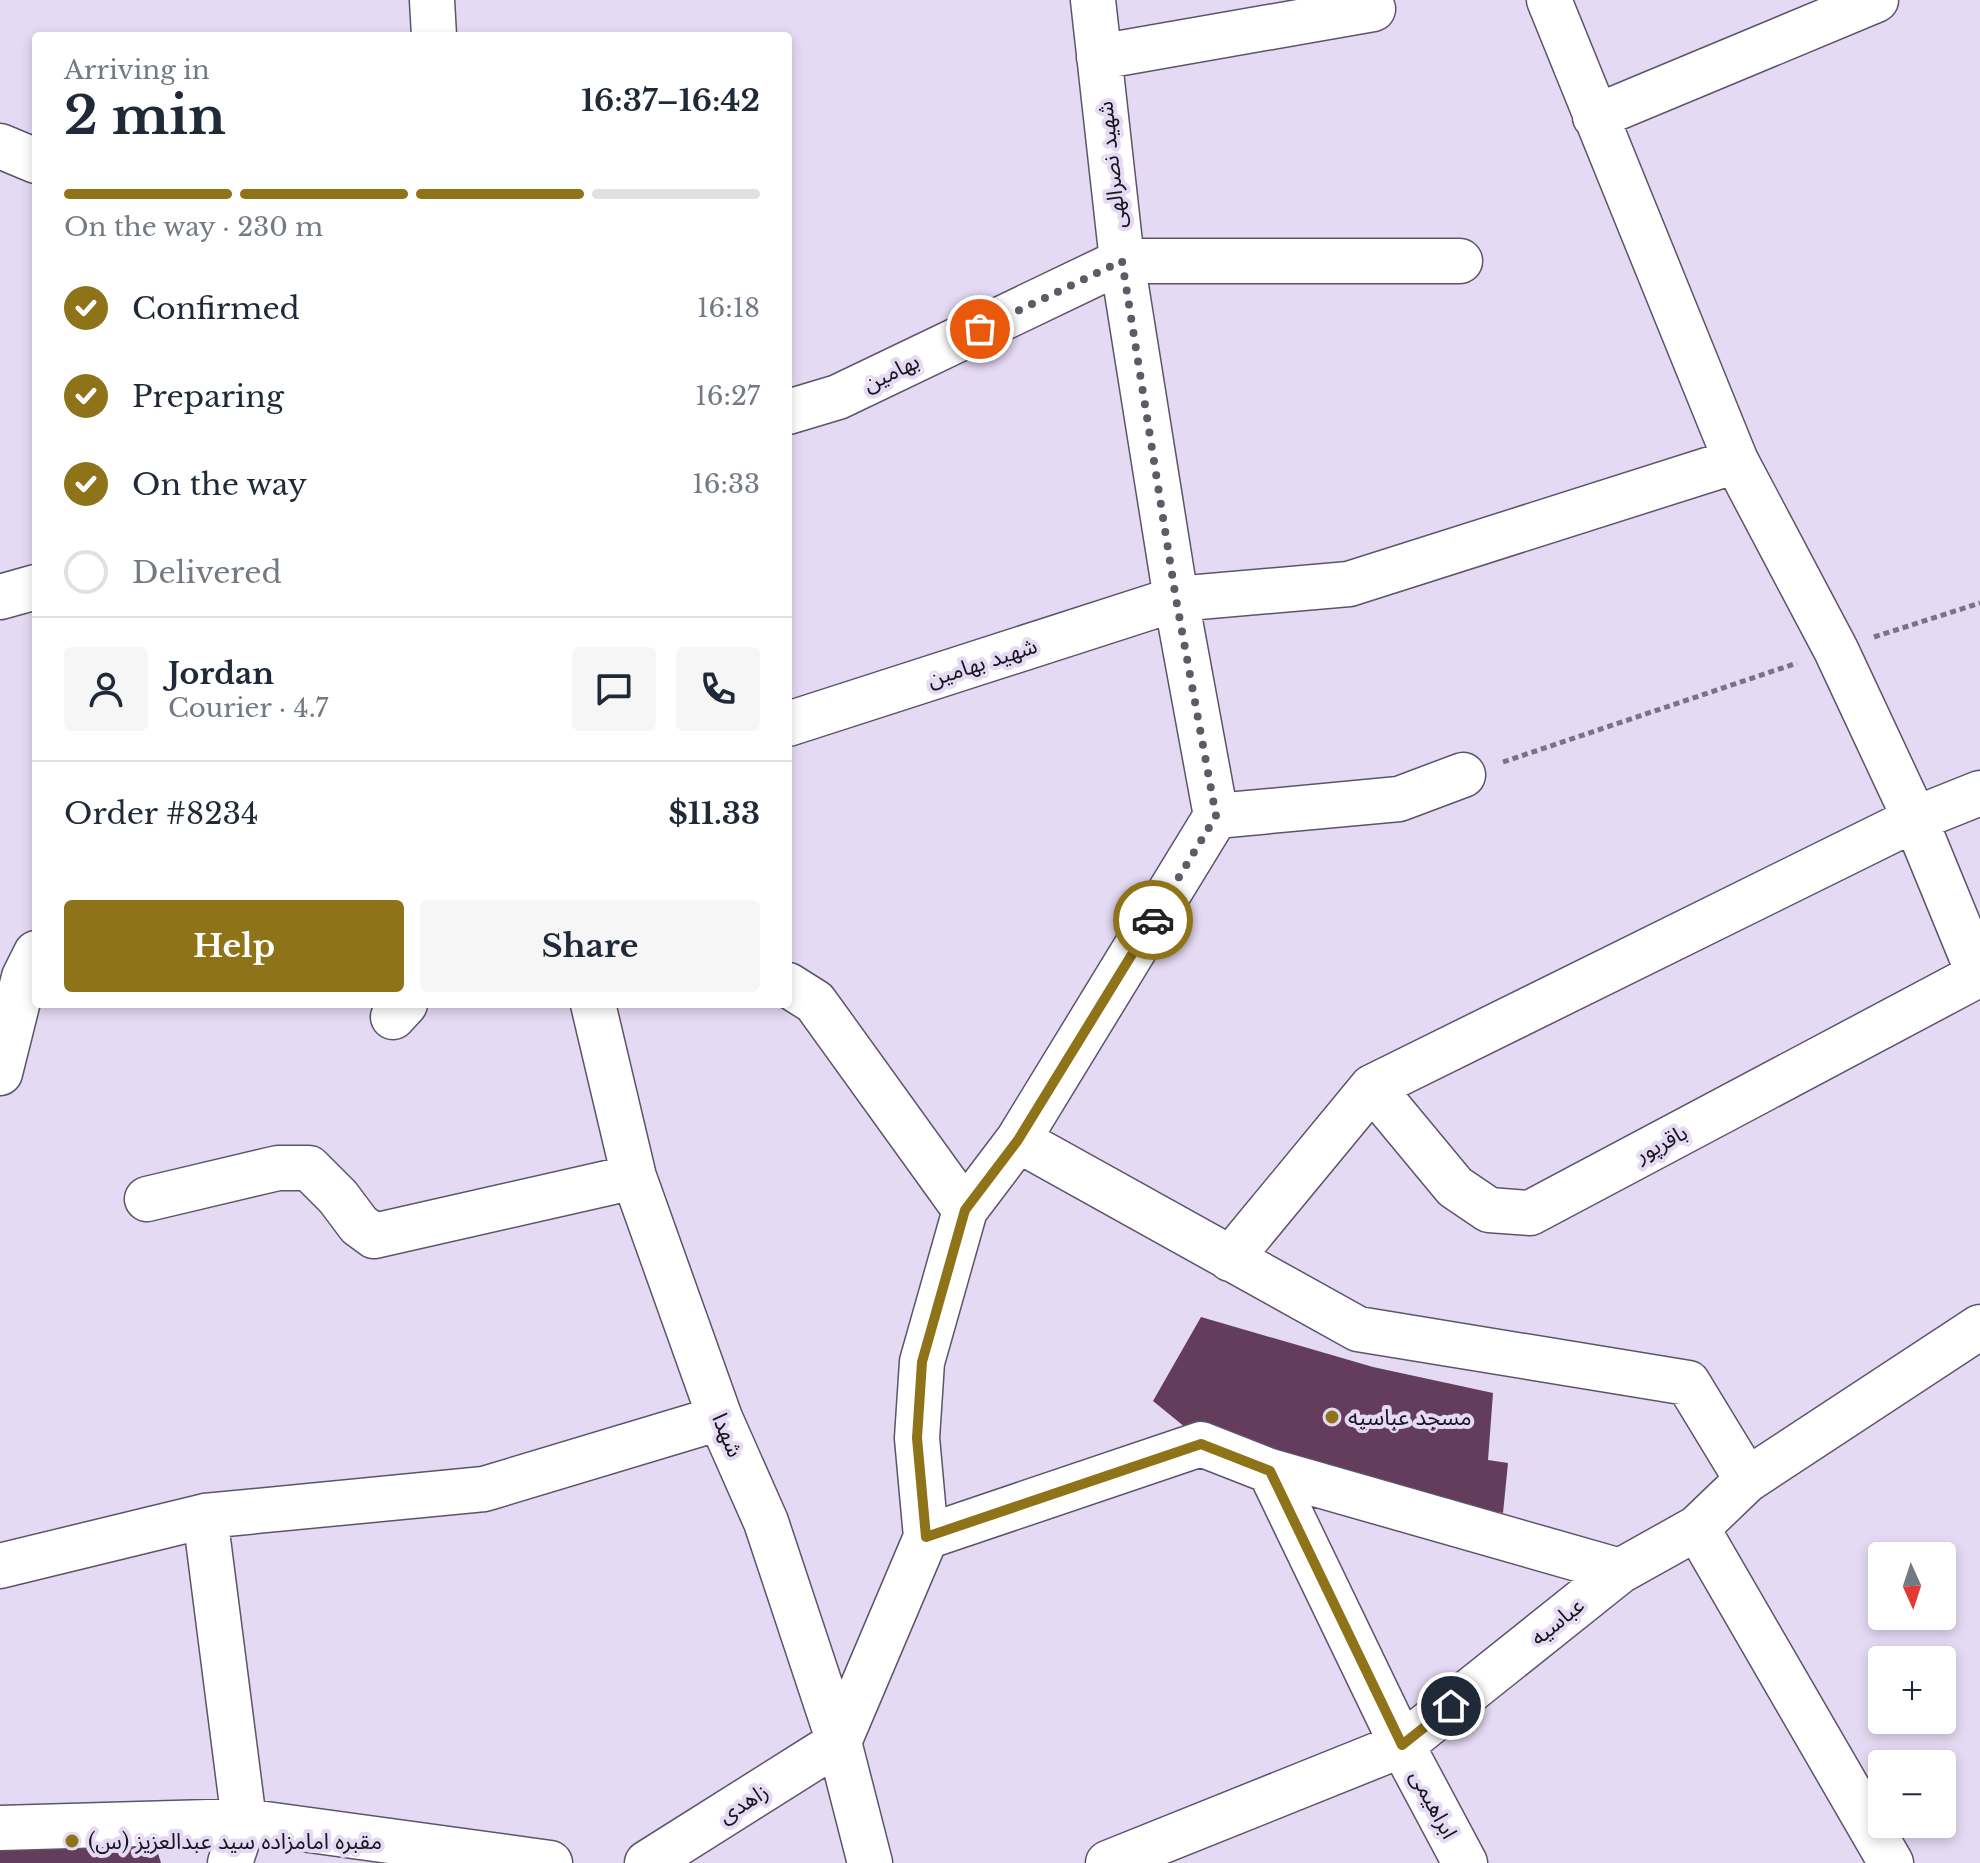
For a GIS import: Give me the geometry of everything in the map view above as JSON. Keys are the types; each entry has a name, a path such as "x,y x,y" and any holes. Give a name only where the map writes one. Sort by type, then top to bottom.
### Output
{"street":[{"path":"432,0 434,32"},
{"name":"شهید نصرالهی","path":"1093,0 1122,261 1176,599 1216,816"},
{"path":"1549,0 1736,461 1836,650 1915,819 1979,975"},
{"path":"1595,117 1876,0"},
{"path":"1099,57 1373,9"},
{"path":"0,146 32,159"},
{"path":"1122,261 1460,261"},
{"name":"بهامین","path":"792,411 838,397 1122,261"},
{"name":"شهید بهامین","path":"792,723 1176,599 1349,584 1736,461"},
{"path":"0,597 32,588"},
{"path":"839,1742 926,1537 917,1438 922,1362 965,1210 1018,1140 1216,816 1399,799 1463,775"},
{"path":"1230,1259 1372,1087 1915,819 1980,793"},
{"path":"0,1073 24,977 32,961"},
{"name":"باقرپور","path":"1372,1087 1455,1187 1489,1210 1530,1213 1979,975"},
{"path":"792,988 815,1002 965,1210"},
{"name":"شهدا","path":"594,1008 634,1177 720,1418 766,1522 839,1742 870,1863"},
{"path":"1018,1140 1358,1329 1688,1383 1747,1480"},
{"path":"147,1199 278,1168 309,1168 338,1197 359,1225 374,1236 634,1177"},
{"name":"عباسیه","path":"1108,1863 1402,1745 1620,1571 1697,1528 1747,1480 1980,1327"},
{"path":"0,1566 205,1516 484,1489 720,1418"},
{"path":"926,1537 1201,1444 1270,1471 1620,1571"},
{"name":"ابراهیمی","path":"1270,1471 1402,1745 1465,1863"},
{"path":"205,1516 244,1821 230,1863"},
{"path":"1697,1528 1891,1863"},
{"name":"زاهدی","path":"647,1863 839,1742"},
{"path":"0,1828 244,1821 550,1863"}],"path":[{"path":"1463,775 1980,603"}],"building":[{"name":"مسجد عباسیه","path":"1201,1317 1373,1367 1493,1393 1488,1460 1508,1463 1503,1513 1333,1483 1191,1432 1153,1401"},
{"name":"مقبره امامزاده سید عبدالعزیز (س)","path":"126,1829 157,1850 161,1863 0,1863 0,1833"}],"way so far":[{"path":"980,329 1122,261 1176,599 1216,816 1153,920"}],"place":[{"name":"مسجد عباسیه","path":"1332,1417"},
{"name":"مقبره امامزاده سید عبدالعزیز (س)","path":"72,1841"}],"route":[{"path":"1153,920 1018,1140 965,1210 922,1362 917,1438 926,1537 1201,1444 1270,1471 1402,1745 1451,1706"}]}
